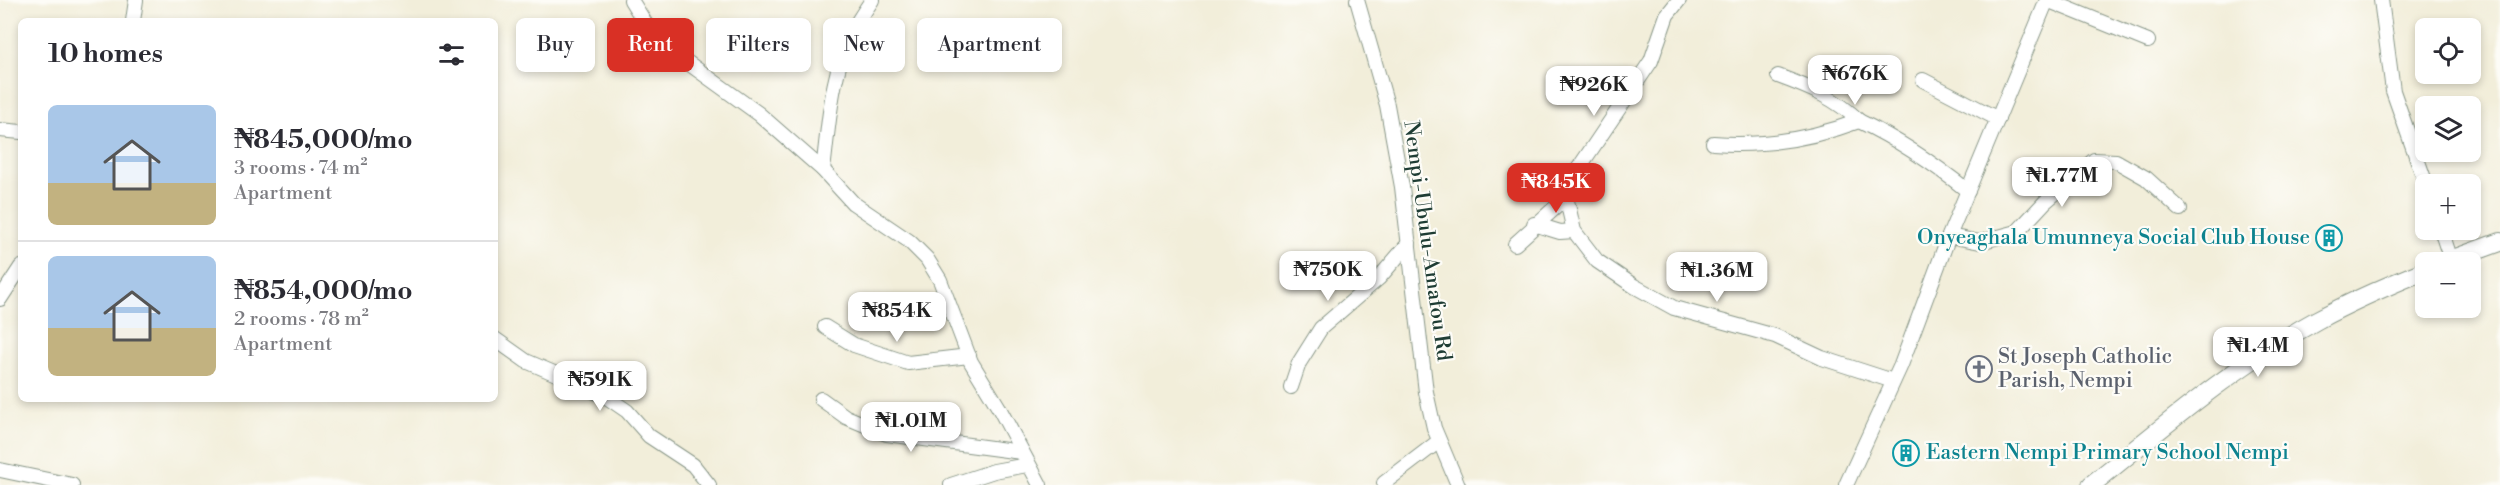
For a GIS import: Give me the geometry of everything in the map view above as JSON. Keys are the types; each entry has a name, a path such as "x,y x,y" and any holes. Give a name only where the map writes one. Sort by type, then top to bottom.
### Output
{"main road":[{"path":"2473,252 2500,242"},
{"path":"2092,484 2244,366 2316,321 2370,293 2415,275"}],"street":[{"path":"133,18 136,0"},
{"path":"631,0 647,26 684,60 751,108 823,170 853,203 909,241 927,259 940,280 969,356 1040,485"},
{"path":"823,170 832,98 840,65 854,29 872,0"},
{"name":"Nempi-Ubulu-Amafou Rd","path":"1357,0 1388,105 1402,187 1423,368 1434,429 1458,485"},
{"path":"1515,244 1534,224 1557,206 1651,61 1667,15 1679,0"},
{"path":"1846,485 1893,381 1948,236 2048,0 2148,41"},
{"path":"2381,0 2393,91 2422,174"},
{"path":"1778,76 1815,90 1846,108 1859,121 1893,137 1968,190"},
{"path":"1923,80 1998,119"},
{"path":"1713,143 1777,142 1823,134 1859,121"},
{"path":"0,130 18,132"},
{"path":"1948,236 1980,242 2017,232 2044,202 2094,160 2116,161 2146,178 2180,209"},
{"path":"1564,192 1574,231 1597,261 1634,286 1674,308 1775,336 1822,358 1893,381"},
{"path":"1534,224 1560,232 1574,231"},
{"path":"1291,387 1299,363 1321,328 1379,278 1409,243"},
{"path":"0,299 18,272"},
{"path":"825,327 854,345 908,363 969,356"},
{"path":"498,341 526,361 577,383 627,411 649,436 693,465 709,485"},
{"path":"821,399 846,417 887,434 1024,458"},
{"path":"1384,483 1439,441"},
{"path":"951,485 1024,458"},
{"path":"0,470 72,485"}],"place":[{"name":"Onyeaghala Umunneya Social Club House","path":"2329,238"},
{"name":"St Joseph Catholic Parish, Nempi","path":"1979,369"},
{"name":"Eastern Nempi Primary School Nempi","path":"1906,453"}]}
